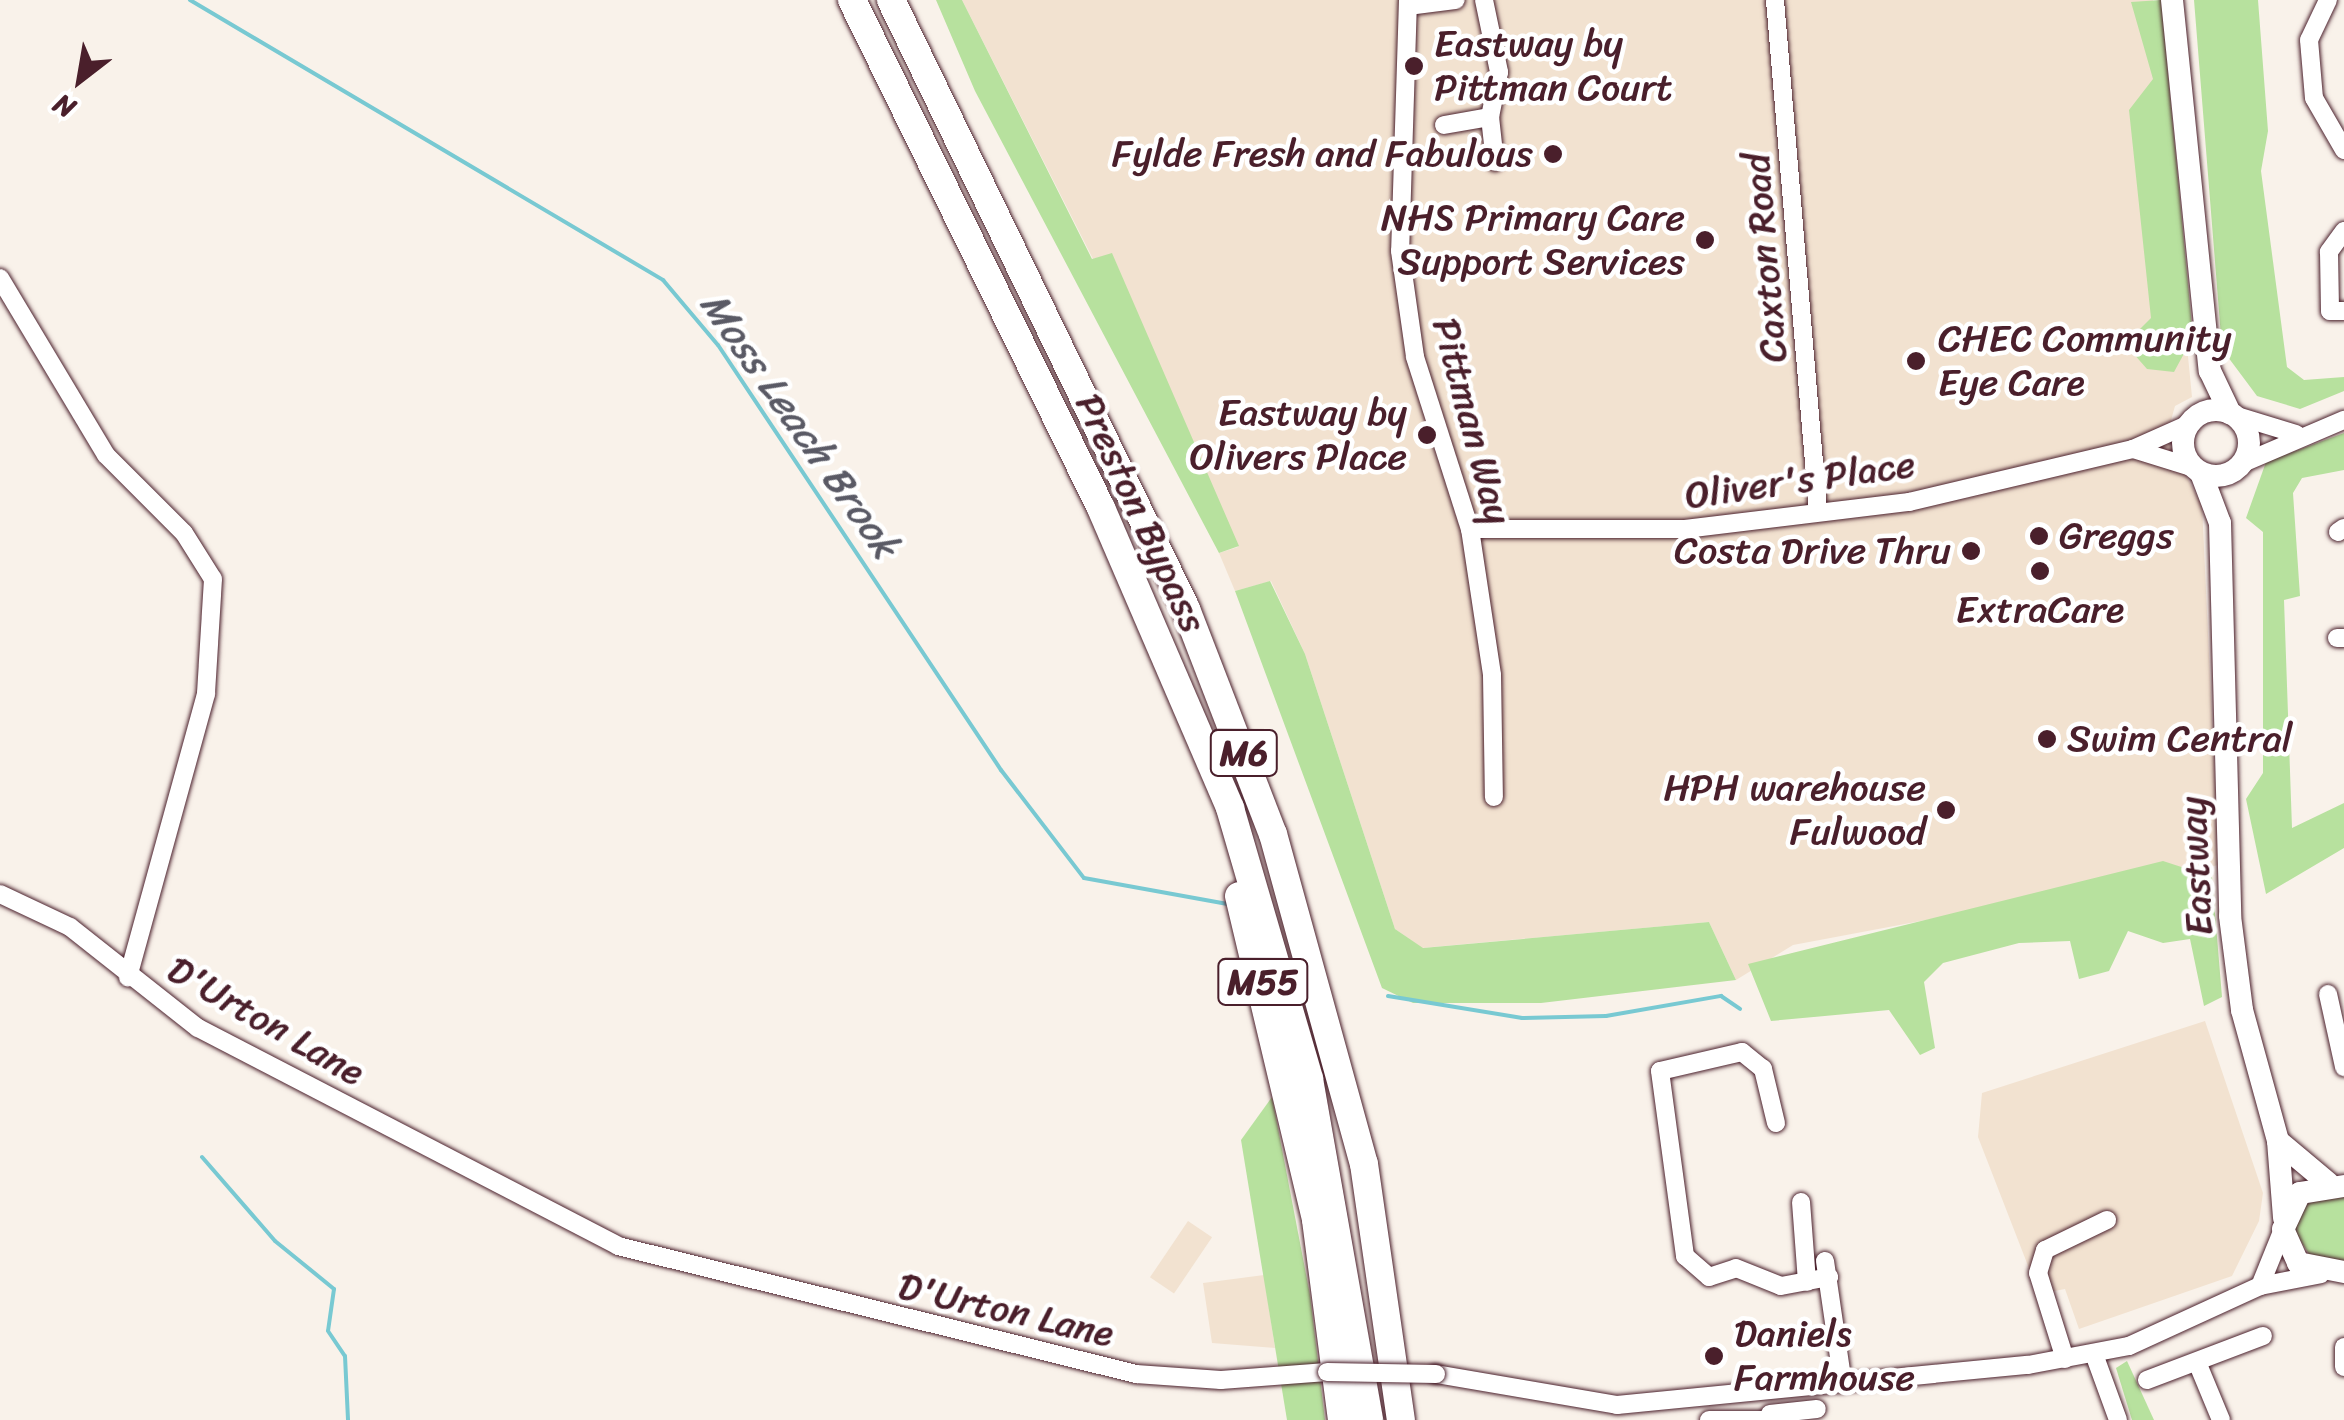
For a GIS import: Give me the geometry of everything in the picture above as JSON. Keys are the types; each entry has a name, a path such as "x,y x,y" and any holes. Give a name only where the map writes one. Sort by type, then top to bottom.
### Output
{"highway":[{"name":"Preston Bypass","path":"852,0 1125,558 1230,808 1309,1079"},
{"name":"M6","path":"891,0 1186,609 1274,834 1364,1164 1402,1420"},
{"name":"M55","path":"952,132 1066,326 1248,710 1355,1048 1418,1420"},
{"name":"M55","path":"1125,558 1276,1030 1316,1220 1342,1420"},
{"name":"M6","path":"1309,1079 1369,1420"},
{"path":"1309,1079 1352,1420"}],"main road":[{"path":"2172,0 2210,371 2250,443 2240,466 2198,470 2184,452 2210,371"},
{"path":"2191,421 2232,414"},
{"name":"Eastway","path":"2240,466 2220,522 2230,916 2242,1010 2278,1141 2283,1224"},
{"name":"Eastway","path":"2198,470 2220,522"},
{"path":"2278,1141 2339,1184"},
{"path":"2338,1273 2290,1254 2283,1224 2300,1193 2339,1184"}],"street":[{"path":"1409,3 1456,0"},
{"path":"1484,0 1499,72 1490,118 1495,162"},
{"name":"Caxton Road","path":"1775,0 1818,510"},
{"path":"2328,0 2309,40 2314,98 2344,150"},
{"name":"Pittman Way","path":"1409,3 1400,251 1415,357 1470,529 1492,675 1494,797"},
{"path":"1444,125 1490,118"},
{"path":"2344,231 2329,252 2330,312 2344,311"},
{"path":"0,278 106,454 184,533 213,580 206,694 128,977"},
{"path":"2232,414 2296,434"},
{"path":"2240,466 2296,434 2344,420"},
{"name":"Oliver's Place","path":"1470,529 1678,530 1818,510 1909,502 2132,449 2191,421"},
{"path":"2132,449 2198,470"},
{"name":"D'Urton Lane","path":"0,894 70,927 128,977 198,1028 618,1246 1136,1374 1221,1380 1327,1372 1436,1374 1574,1401 1664,1412 1843,1384 2094,1354 2215,1313 2260,1286 2338,1273"},
{"path":"2328,994 2344,1067"},
{"path":"1776,1123 1763,1069 1742,1052 1660,1071 1688,1264 1709,1276 1736,1268 1770,1285 1808,1282 1827,1269 1843,1384"},
{"path":"1801,1202 1808,1282"},
{"path":"2065,1359 2038,1273 2046,1250 2107,1220"},
{"path":"2260,1286 2283,1224"},
{"path":"2146,1380 2262,1336"},
{"path":"2344,1347 2344,1368"},
{"path":"2094,1354 2118,1420"},
{"path":"2196,1362 2221,1420"},
{"path":"1709,1420 1770,1417 1817,1408"}],"shaded area":[{"path":"962,0 2153,0 2192,397 2175,406 2166,438 2202,506 2219,865 1793,945 1736,980 1709,922 1422,948 1395,929 1305,654 1271,581 1235,591 1219,553 1238,547 1112,254 1093,259"},
{"path":"2205,1021 2263,1193 2259,1221 2232,1276 2079,1329 2065,1289 2039,1294 1978,1137 1982,1093"},
{"path":"1188,1221 1212,1237 1174,1294 1150,1277"},
{"path":"1264,1275 1275,1348 1212,1343 1203,1283"}],"green space":[{"path":"936,0 962,0 1092,259 1112,253 1239,546 1219,553 975,91"},
{"path":"2161,0 2193,337 2174,372 2147,369 2125,344 2151,318 2129,110 2153,79 2131,2"},
{"path":"2194,0 2258,0 2268,131 2261,171 2287,367 2304,380 2344,377 2344,391 2300,409 2257,396 2222,349"},
{"path":"2344,433 2344,470 2302,478 2293,493 2300,596 2284,600 2292,828 2344,803 2344,848 2266,894 2246,799 2263,773 2263,532 2246,518 2266,462"},
{"path":"1270,581 1305,654 1395,929 1423,948 1709,922 1736,980 1541,1003 1413,1003 1382,988 1235,591"},
{"path":"2163,861 2212,877 2222,997 2204,1006 2190,939 2163,943 2128,931 2109,971 2079,979 2070,941 2019,943 1943,963 1924,982 1935,1048 1920,1055 1889,1010 1771,1021 1748,964"},
{"path":"1272,1097 1310,1295 1325,1420 1287,1420 1241,1140"},
{"path":"2344,1194 2344,1261 2312,1259 2294,1230 2309,1199"},
{"path":"2127,1361 2154,1420 2132,1420 2116,1368"}],"waterway":[{"name":"Moss Leach Brook","path":"190,0 663,280 718,345 1001,770 1084,878 1232,905"},
{"name":"Moss Leach Brook","path":"1388,996 1522,1018 1606,1016 1721,996 1740,1009"},
{"path":"202,1157 275,1241 334,1289 328,1331 345,1356 348,1420"}],"place":[{"name":"Eastway by Pittman Court","path":"1414,66"},
{"name":"Fylde Fresh and Fabulous","path":"1553,154"},
{"name":"NHS Primary Care Support Services","path":"1705,240"},
{"name":"CHEC Community Eye Care","path":"1916,361"},
{"name":"Eastway by Olivers Place","path":"1427,435"},
{"name":"Greggs","path":"2039,536"},
{"name":"Costa Drive Thru","path":"1971,551"},
{"name":"ExtraCare","path":"2040,571"},
{"name":"Swim Central","path":"2047,739"},
{"name":"HPH warehouse Fulwood","path":"1946,810"},
{"name":"Daniels Farmhouse","path":"1714,1356"}]}
